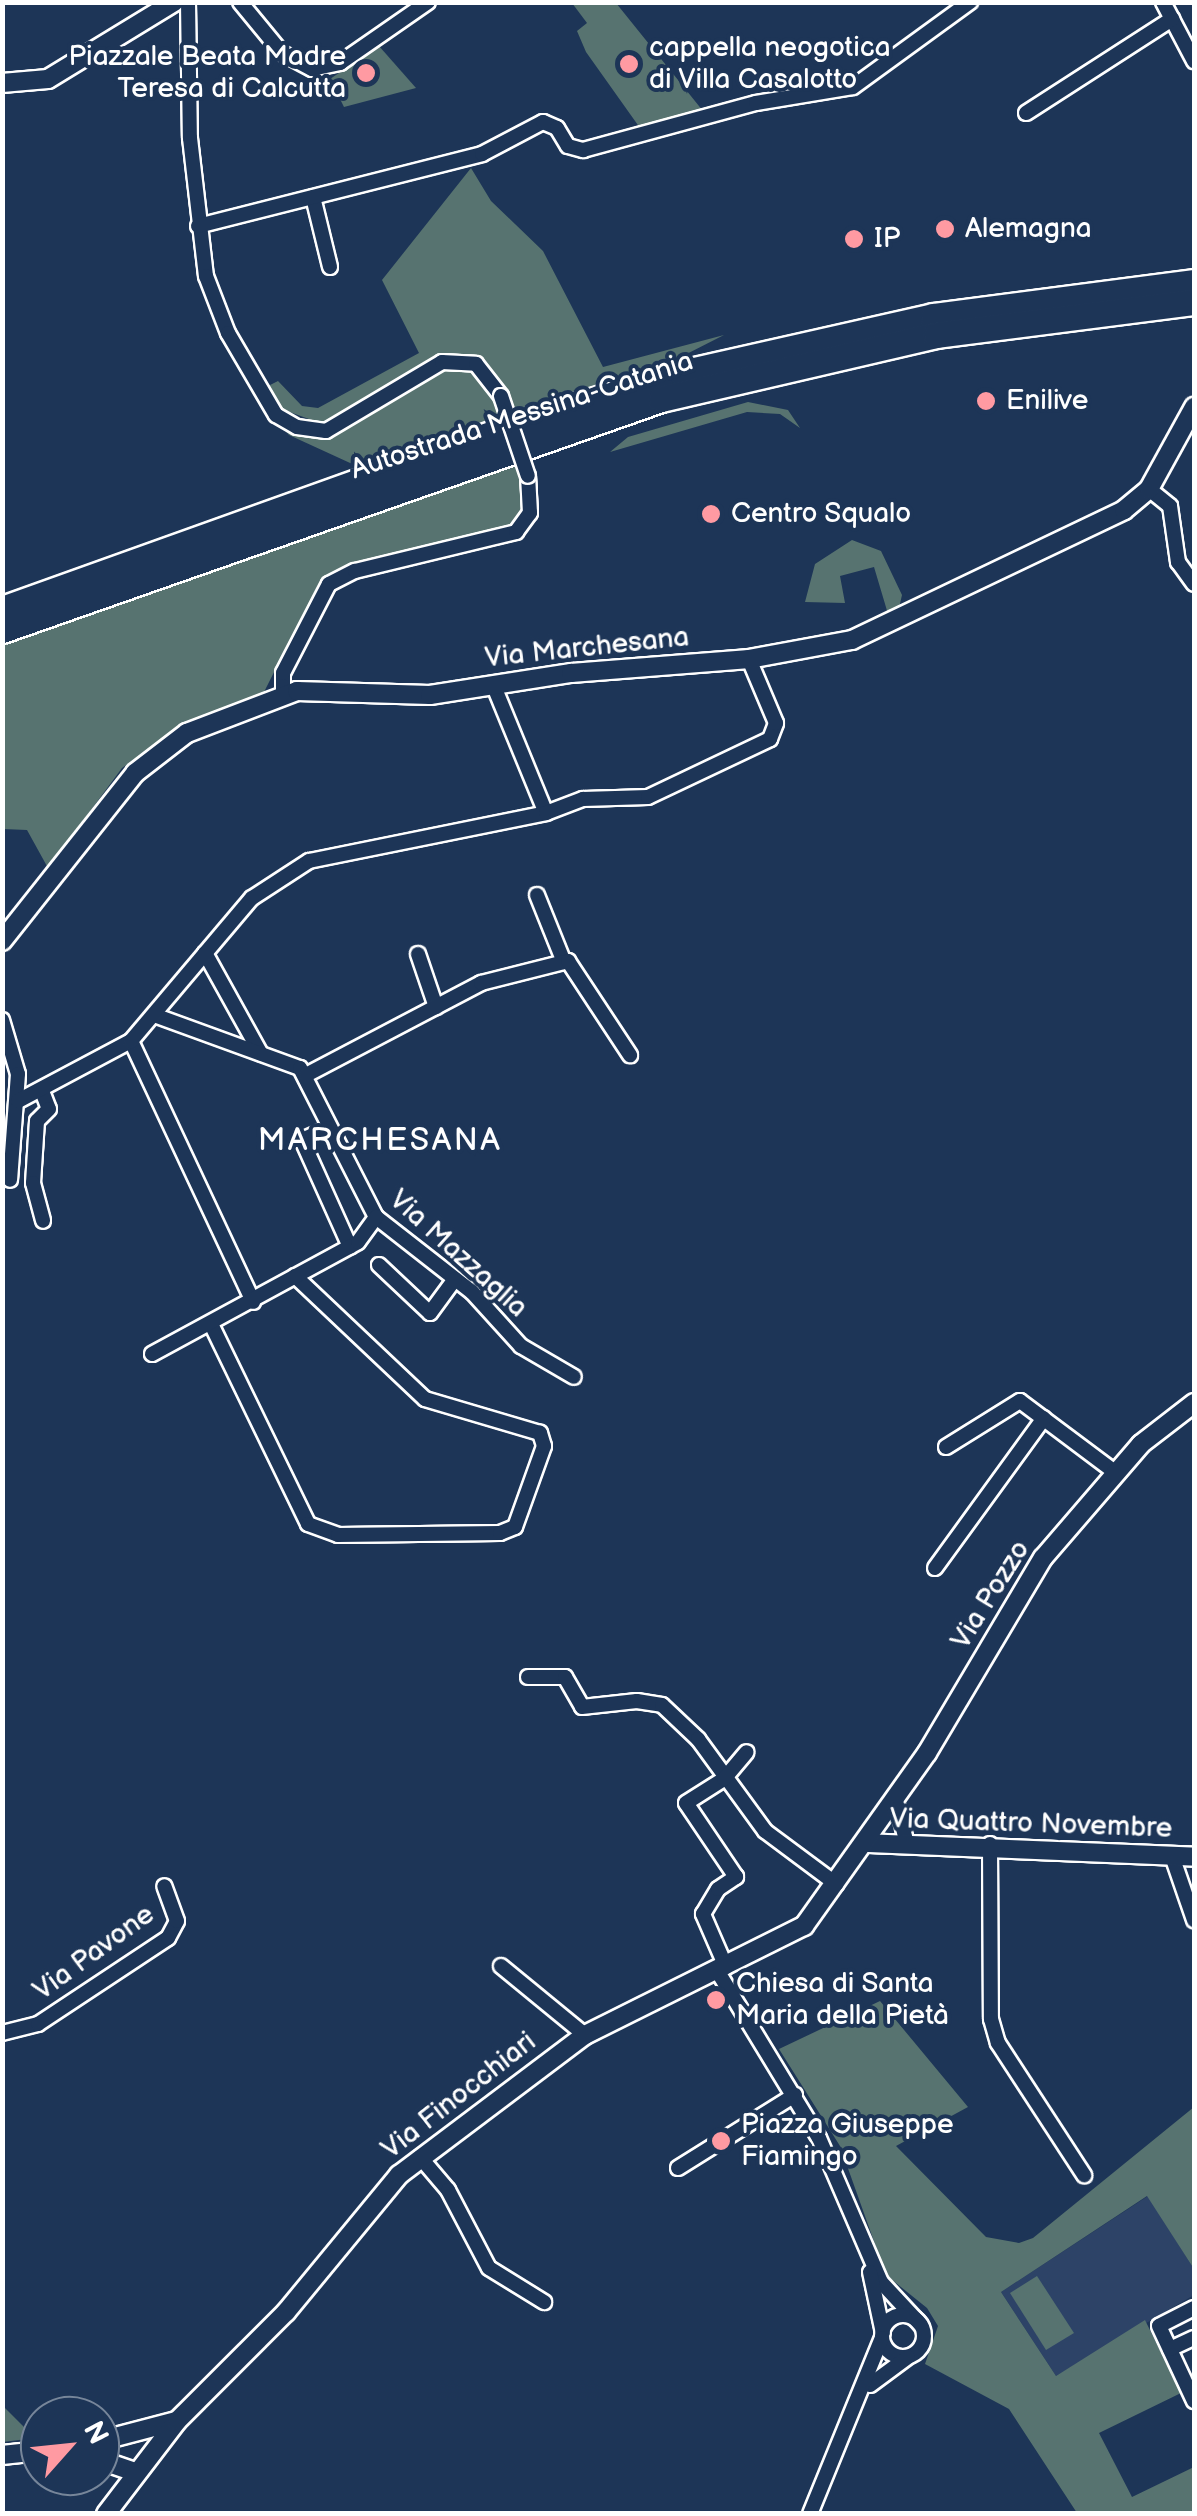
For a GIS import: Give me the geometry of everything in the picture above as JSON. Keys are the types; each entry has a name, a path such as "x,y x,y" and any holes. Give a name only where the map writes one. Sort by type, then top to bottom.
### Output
{"highway":[{"name":"Autostrada Messina-Catania","path":"2,608 524,422 681,373 933,316 1194,282"},
{"name":"Autostrada Messina-Catania","path":"2,630 661,399 936,335 1194,302"}],"street":[{"path":"2,83 48,79 154,8 174,2"},
{"path":"188,2 198,226 206,276 228,333 268,405 297,427 326,431 442,362 476,364 501,396 528,476 530,513 516,532 354,570 329,584 283,673 283,693"},
{"path":"240,2 282,54 312,69 340,63 428,2"},
{"path":"198,226 482,154 543,122 557,128 568,146 583,150 756,103 853,87 970,2"},
{"path":"1163,2 1194,60"},
{"path":"1026,113 1172,19"},
{"path":"313,197 330,268"},
{"name":"Via Marchesana","path":"2,940 151,756 187,733 283,693 430,694 492,684 748,659 862,636 1124,510 1150,489 1194,407"},
{"path":"1150,489 1170,506 1178,562 1194,584"},
{"path":"18,1100 42,1091 131,1041 265,886 309,861 546,813 583,800 648,797 770,739 776,723 748,659"},
{"path":"492,684 546,813"},
{"path":"537,896 564,962 630,1055"},
{"path":"205,953 261,1054"},
{"path":"418,954 436,1007"},
{"path":"154,1015 306,1074 481,983 564,962"},
{"path":"2,1020 18,1100 10,1180"},
{"path":"131,1041 253,1302"},
{"name":"Via Mazzaglia","path":"306,1074 376,1216 455,1279 521,1346 574,1377"},
{"path":"42,1091 49,1110 37,1121 32,1183 43,1221"},
{"path":"330,1128 302,1140 350,1247"},
{"path":"152,1354 212,1326 350,1247 376,1216"},
{"path":"379,1265 430,1313 455,1279"},
{"path":"212,1326 308,1524 338,1536 500,1533 515,1528 544,1446 540,1433 425,1399 295,1276"},
{"path":"946,1448 1020,1401 1116,1472"},
{"name":"Via Pozzo","path":"866,1843 1043,1558 1116,1472 1194,1403"},
{"path":"936,1568 1044,1418"},
{"path":"528,1677 566,1677 582,1707 647,1700 662,1705 766,1830 836,1884"},
{"path":"748,1752 724,1779 686,1804 736,1877 718,1890 703,1914 722,1970 833,2165 880,2282 920,2324 924,2339 908,2357 881,2371 860,2403"},
{"path":"895,1797 907,1844"},
{"name":"Via Finocchiari","path":"106,2514 177,2421 286,2312 386,2188 420,2158 585,2035 794,1934 866,1843"},
{"name":"Via Quattro Novembre","path":"866,1843 990,1844 1194,1857"},
{"path":"990,1844 992,2018 998,2043 1084,2175"},
{"path":"1172,1856 1194,1920"},
{"name":"Via Pavone","path":"2,2034 38,2024 168,1938 177,1922 164,1886"},
{"path":"501,1966 585,2035"},
{"path":"678,2168 795,2095"},
{"path":"420,2158 448,2190 489,2268 544,2302"},
{"path":"864,2247 882,2336 888,2351 908,2357"},
{"path":"1194,2308 1159,2326 1194,2401"},
{"path":"810,2514 860,2403 882,2336 898,2316 920,2324"},
{"path":"1170,2350 1194,2338"},
{"path":"120,2438 177,2421"},
{"path":"124,2438 138,2468"},
{"path":"120,2464 138,2468"}],"shaded area":[{"path":"1148,2196 1194,2269 1194,2295 1056,2376 1001,2292"}],"green space":[{"path":"572,3 616,3 703,111 640,128 586,52 577,31 587,23"},
{"name":"Piazzale Beata Madre Teresa di Calcutta","path":"379,46 416,88 344,107 330,79"},
{"path":"471,168 491,201 543,251 603,367 724,335 665,365 512,413 489,367 464,357 325,425 279,408 266,387 278,381 302,406 318,408 419,353 382,280"},
{"path":"442,366 473,368 489,383 502,417 361,468 289,435 261,403 280,424 312,436"},
{"path":"748,402 788,410 800,428 780,414 747,412 610,452 628,437"},
{"path":"515,458 525,510 511,529 347,568 318,585 264,692 166,737 122,768 48,868 27,830 3,829 3,642"},
{"path":"852,540 881,551 902,595 899,608 888,614 874,567 840,576 845,603 805,602 815,564"},
{"path":"880,2001 968,2107 896,2146 986,2237 1019,2243 1033,2238 1194,2107 1194,2269 1147,2196 1001,2292 1056,2376 1145,2320 1181,2393 1099,2433 1132,2497 1194,2467 1194,2513 1077,2513 1009,2409 925,2364 938,2326 927,2308 886,2275 840,2146 779,2049"},
{"path":"1037,2276 1074,2333 1046,2350 1010,2293"},
{"path":"3,2392 5,2408 20,2423 20,2440 3,2442"}],"place":[{"name":"cappella neogotica di Villa Casalotto","path":"629,64"},
{"name":"Piazzale Beata Madre Teresa di Calcutta","path":"366,73"},
{"name":"Alemagna","path":"945,229"},
{"name":"IP","path":"854,239"},
{"name":"Enilive","path":"986,401"},
{"name":"Centro Squalo","path":"711,514"},
{"name":"Chiesa di Santa Maria della Pietà","path":"716,2000"},
{"name":"Piazza Giuseppe Fiamingo","path":"721,2141"}],"district":[{"name":"MARCHESANA","path":"380,1141"}]}
